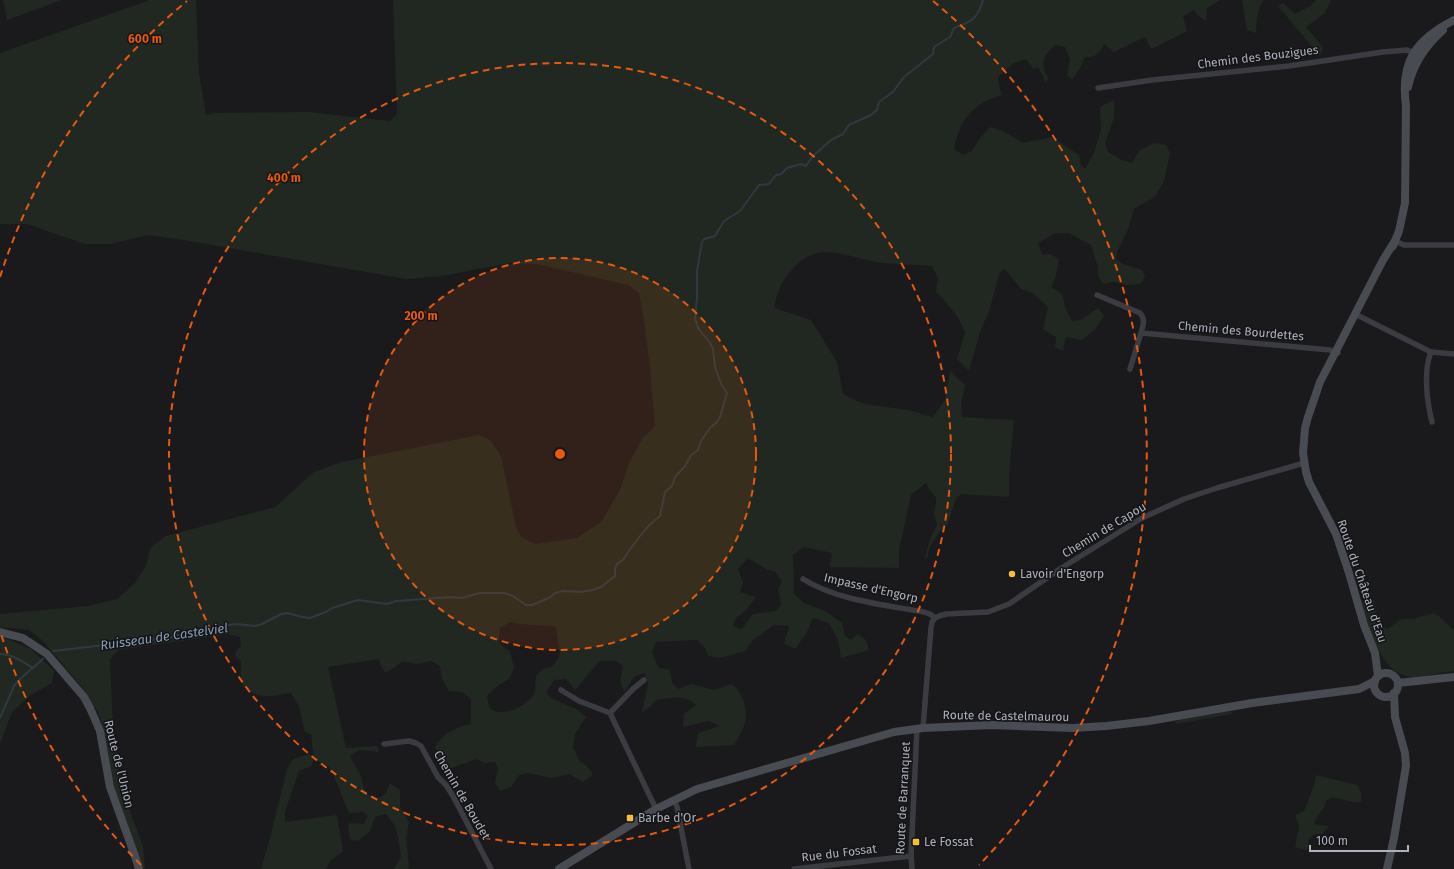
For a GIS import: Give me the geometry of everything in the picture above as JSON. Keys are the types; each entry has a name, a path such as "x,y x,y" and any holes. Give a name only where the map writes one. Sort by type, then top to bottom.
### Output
{"street":[{"name":"Route du Château d'Eau","path":"1377,678 1374,653 1336,534 1314,493 1306,472 1304,463 1305,428 1320,382 1357,315 1383,260 1395,241 1402,223 1405,203 1406,106 1410,79 1417,54 1454,21"},
{"name":"Chemin des Bouzigues","path":"1098,88 1152,80 1289,66 1383,52 1407,50 1417,54"},
{"path":"1395,241 1404,245 1454,245"},
{"path":"1097,295 1140,313 1144,317 1141,334 1130,369"},
{"path":"1357,315 1431,352 1454,354"},
{"name":"Chemin des Bourdettes","path":"1141,334 1330,350 1337,353"},
{"path":"1431,352 1427,362 1428,406 1432,422"},
{"name":"Chemin de Capou","path":"935,618 946,614 977,613 997,609 1019,598 1063,567 1142,518 1184,499 1304,463"},
{"name":"Impasse d'Engorp","path":"803,579 814,586 845,596 924,612 935,618"},
{"path":"920,728 931,628 932,622 935,618"},
{"name":"Route de l'Union","path":"0,632 23,638 47,654 84,697 100,731 110,787 136,858 138,869"},
{"name":"Route du Château d'Eau","path":"1374,653 1388,673"},
{"path":"1395,717 1374,687 1377,678 1388,673 1392,675 1398,683"},
{"path":"1398,683 1454,677"},
{"name":"Route de Castelmaurou","path":"1359,689 1377,678"},
{"path":"610,713 644,680"},
{"path":"1380,694 1389,696 1394,693 1398,683"},
{"name":"Route de Castelmaurou","path":"559,869 656,809 697,789 894,732 920,728 992,725 1074,728 1106,726 1149,721 1252,703 1359,689 1380,694"},
{"path":"561,690 579,701 610,713 656,809"},
{"path":"1387,869 1394,838 1406,766 1405,753 1395,717 1394,693"},
{"name":"Route de Barranquet","path":"912,869 911,856 920,728"},
{"name":"Chemin de Boudet","path":"384,744 409,741 421,746 438,777 446,785 453,796 491,869"},
{"path":"674,800 677,808 689,869"},
{"name":"Rue du Fossat","path":"794,869 911,856"}],"shaded area":[{"path":"3,0 62,0 7,20"},
{"path":"150,0 196,0 199,73 206,115 214,113 308,112 390,121 397,114 393,0 1220,0 1207,8 1206,21 1197,15 1194,10 1183,16 1187,31 1151,49 1145,37 1114,52 1104,44 1097,54 1085,57 1079,70 1072,79 1067,75 1070,59 1065,47 1055,45 1045,57 1044,68 1048,79 1045,82 1043,75 1038,68 1033,69 1026,59 1014,63 998,77 1002,95 975,108 964,121 960,129 954,149 963,155 972,151 980,138 990,127 1003,131 1023,143 1052,137 1079,155 1081,165 1085,169 1094,153 1101,129 1100,107 1114,100 1114,118 1105,143 1108,152 1122,160 1132,163 1139,151 1154,143 1166,145 1170,153 1164,181 1155,197 1134,209 1128,229 1117,252 1116,259 1123,264 1142,270 1145,277 1140,284 1127,285 1113,282 1103,284 1098,276 1098,267 1091,245 1069,233 1055,233 1038,243 1042,255 1050,254 1059,259 1056,276 1051,287 1062,294 1065,307 1072,321 1081,320 1098,308 1104,316 1095,329 1082,340 1066,337 1063,351 1055,348 1056,337 1043,329 1048,307 1033,293 1021,289 1005,269 1000,272 969,371 957,359 965,333 963,327 957,316 936,291 938,278 932,266 883,263 831,252 821,253 810,255 801,261 788,274 782,283 774,306 777,309 811,320 837,362 843,394 864,403 908,410 933,417 945,400 950,371 965,384 961,405 962,417 1014,420 1009,473 1009,497 961,494 956,498 948,523 939,532 930,547 927,558 925,558 930,539 937,525 934,514 936,498 926,483 911,495 899,550 899,568 830,567 832,553 804,547 793,555 794,594 804,603 827,612 842,623 845,636 851,640 858,634 866,640 869,650 841,658 838,640 829,623 813,618 806,634 795,649 784,644 789,626 774,625 753,640 745,651 720,658 708,656 705,648 697,640 656,642 652,653 659,668 670,670 672,683 678,689 692,684 714,690 732,684 738,690 743,700 746,715 744,725 734,745 696,747 698,733 720,726 708,721 683,727 684,714 696,705 687,699 682,698 656,700 649,708 642,712 648,684 645,673 635,676 624,692 620,681 623,666 615,661 600,661 575,690 566,679 554,680 546,693 553,699 576,709 586,717 575,734 573,748 580,762 586,765 593,774 583,782 569,774 551,778 527,773 519,775 511,787 500,791 495,783 498,769 495,762 485,763 476,759 443,771 435,747 450,731 471,724 471,699 462,692 449,691 442,679 440,666 431,661 417,664 402,661 385,673 379,659 328,667 346,748 377,746 379,752 359,750 350,756 361,776 363,786 369,796 377,799 385,794 390,783 400,790 400,807 409,822 406,839 409,865 408,869 394,869 401,857 399,841 395,826 386,814 375,817 370,831 358,841 350,839 348,825 350,823 364,824 368,816 363,812 349,813 330,767 314,759 311,766 299,771 285,812 285,822 337,815 343,852 331,860 326,869 261,869 287,769 293,759 309,754 314,758 311,734 305,732 299,706 291,693 266,696 256,694 243,687 241,679 241,661 235,656 236,651 241,645 240,637 228,634 118,650 110,660 116,756 121,787 143,846 145,869 141,869 113,783 103,727 98,712 81,686 43,641 29,630 0,627 0,614 88,606 117,599 135,583 146,566 152,546 166,536 275,507 314,472 342,462 479,435 490,440 501,456 516,527 521,537 535,544 577,538 601,522 620,490 629,463 642,439 655,426 650,368 639,293 628,285 537,264 510,263 442,276 406,279 148,235 110,244 85,244 27,224 0,224 0,53","holes":["748,558 768,570 775,571 782,582 778,588 781,604 776,611 753,614 741,630 733,626 736,618 747,609 756,597 740,592 743,582 738,569","510,622 556,627 560,655 553,666 543,669 536,676 535,692 531,699 512,710 499,712 493,710 489,706 487,696 496,687 509,679 514,668 510,651 503,646 499,640 500,628"]},
{"path":"1242,0 1264,0 1258,11 1256,33 1247,30"},
{"path":"1316,0 1331,0 1325,13 1306,27 1323,48 1320,56 1278,6 1283,3 1295,14 1311,6"},
{"path":"1361,600 1374,600 1378,622 1387,629 1402,619 1413,619 1433,613 1440,617 1454,631 1454,671 1417,677 1404,675 1394,670 1385,661 1378,649 1368,624"},
{"path":"0,636 31,649 54,671 52,683 32,694 12,712 0,744"},
{"path":"1231,711 1232,714 1176,724 1175,721"},
{"path":"1316,775 1357,785 1361,792 1361,802 1353,802 1332,797 1326,800 1324,807 1314,824 1329,826 1322,834 1314,834 1309,839 1308,848 1306,850 1295,847 1299,826 1295,815 1304,811 1313,789"}],"waterway":[{"name":"Ruisseau de Castelviel","path":"53,651 122,643 130,640 169,638 178,635 207,631 220,626 237,624 255,626 281,614 287,613 310,618 332,608 358,600 387,604 396,601 451,597 462,598 480,593 504,593 513,596 526,605 532,605 549,598 555,593 563,591 580,592 601,587 615,576 615,568 617,564 623,560 645,530 660,516 665,492 672,486 675,477 685,466 691,455 698,450 701,441 720,417 727,393 721,384 715,367 713,349 698,328 695,318 697,271 702,242 704,239 715,236 724,221 740,211 759,185 769,184 776,175 781,174 787,168 801,164 806,166 812,157 831,140 843,134 849,125 871,115 877,110 879,102 893,92 904,77 933,54 934,47 950,37 954,28 969,22 976,16 983,0"},
{"name":"Ruisseau de Castelviel","path":"0,654 13,657 33,668"},
{"name":"Ruisseau de Castelviel","path":"0,718 14,686 43,659"}],"place":[{"name":"Lavoir d'Engorp","path":"1012,574"},
{"name":"Barbe d'Or","path":"630,818"},
{"name":"Le Fossat","path":"916,842"}]}
